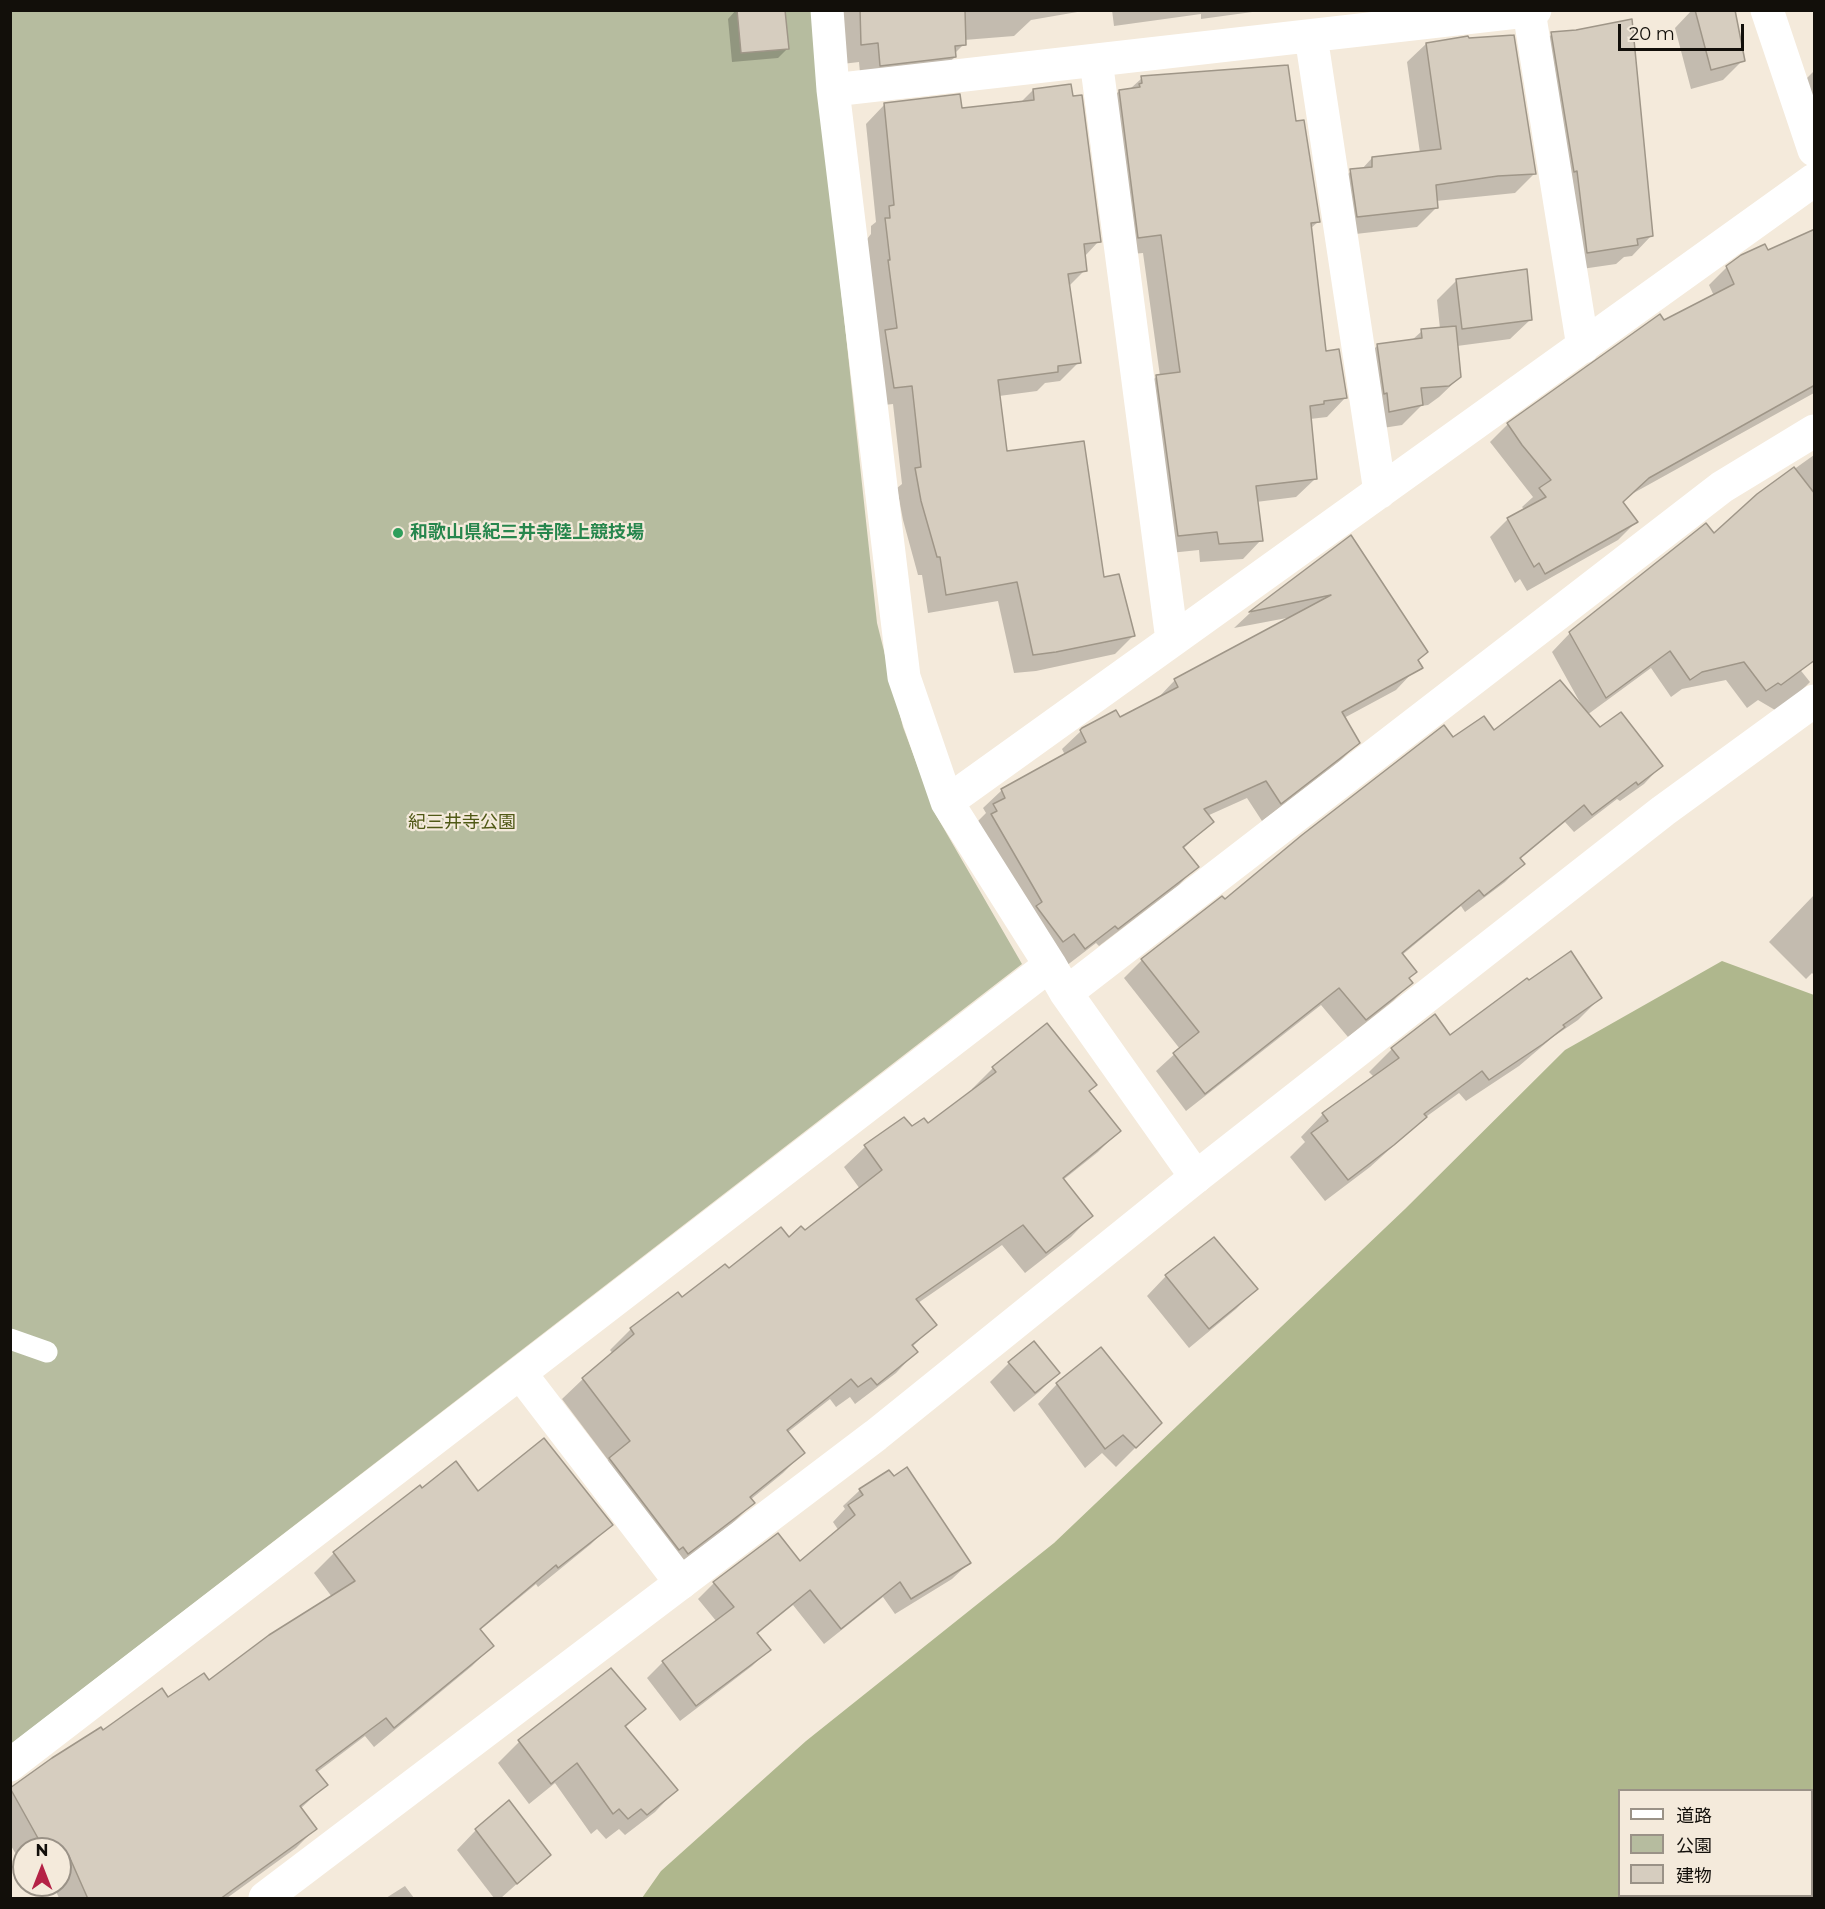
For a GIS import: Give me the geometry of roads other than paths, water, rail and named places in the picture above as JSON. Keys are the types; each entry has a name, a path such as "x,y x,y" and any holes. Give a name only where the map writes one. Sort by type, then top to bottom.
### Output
{"street":[{"path":"826,10 833,90 904,677 947,802 1066,993 1196,1177"},
{"path":"833,90 1535,10"},
{"path":"1767,10 1815,150"},
{"path":"1529,11 1583,347"},
{"path":"1311,36 1380,492"},
{"path":"1096,60 1172,640"},
{"path":"947,802 1815,180"},
{"path":"1066,993 1722,487 1815,431"},
{"path":"265,1899 876,1435 1196,1177 1663,810 1815,701"},
{"path":"10,1765 1050,965"},
{"path":"520,1373 681,1583"}],"lane":[{"path":"10,1339 47,1352"}],"place":[{"name":"和歌山県紀三井寺陸上競技場","path":"398,533"}],"park label":[{"name":"紀三井寺公園","path":"462,823"}]}
